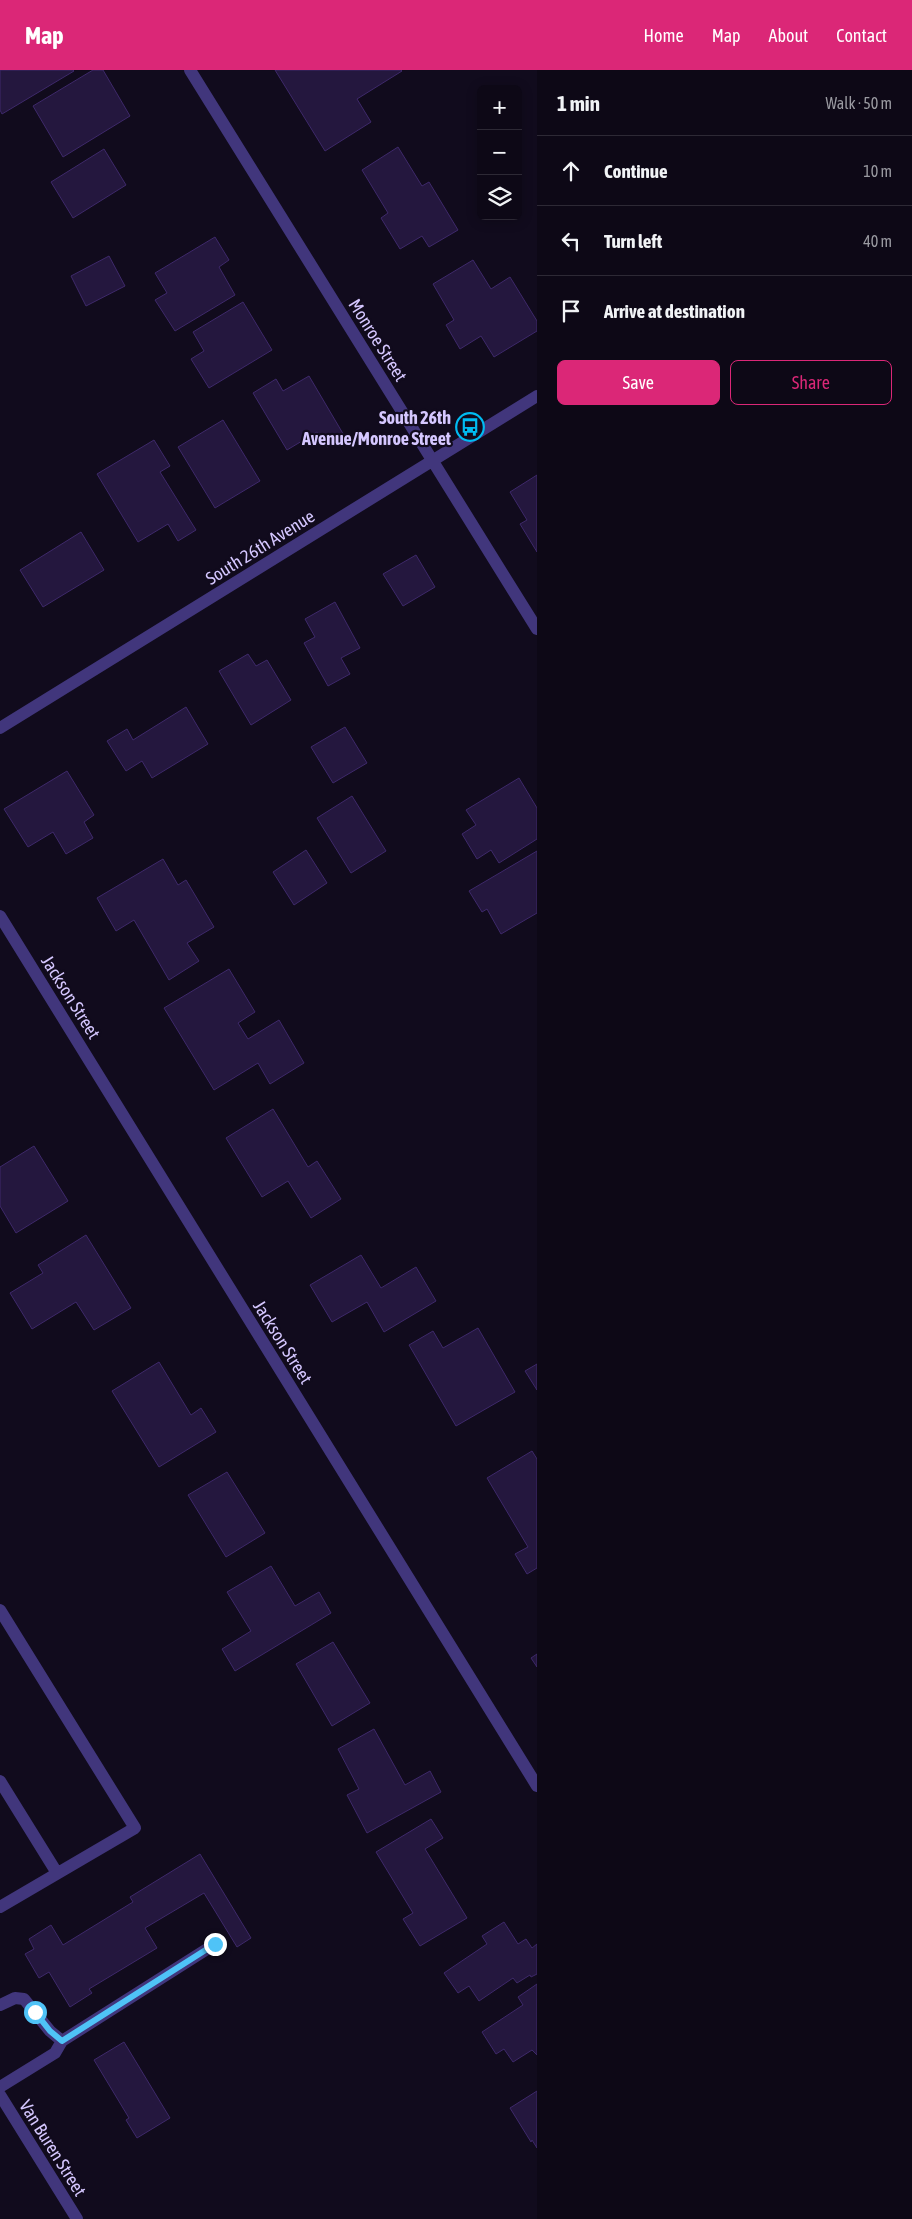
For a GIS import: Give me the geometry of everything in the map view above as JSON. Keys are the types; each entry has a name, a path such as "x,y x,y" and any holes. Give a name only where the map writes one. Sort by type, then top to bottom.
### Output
{"street":[{"name":"Monroe Street","path":"190,70 537,629"},
{"name":"South 26th Avenue","path":"0,728 537,396"},
{"name":"Jackson Street","path":"0,916 537,1786"},
{"path":"0,1610 135,1828 0,1908"},
{"path":"0,1781 57,1873"},
{"path":"0,2087 55,2053 62,2041 215,1944"},
{"path":"0,2005 15,1998 24,1999 50,2031 62,2041"},
{"name":"Van Buren Street","path":"0,2095 77,2219"}],"building":[{"path":"0,70 74,71 2,114 0,110"},
{"path":"93,70 103,70 130,116 63,157 33,106"},
{"path":"275,70 402,71 357,99 371,122 325,151"},
{"path":"398,147 422,186 429,182 458,230 429,247 422,236 400,249 381,218 388,213 362,170"},
{"path":"104,149 126,185 73,218 51,182"},
{"path":"215,237 229,260 219,267 235,295 175,331 155,300 167,293 155,273"},
{"path":"109,256 125,286 86,306 71,276"},
{"path":"473,260 491,289 510,277 537,321 537,331 494,357 481,336 460,349 446,325 454,320 433,284"},
{"path":"243,302 272,350 209,388 191,359 204,351 193,332"},
{"path":"309,376 345,437 327,447 317,432 287,450 253,393 276,379 283,391"},
{"path":"223,420 260,481 215,508 178,447"},
{"path":"154,440 170,466 160,472 196,530 178,541 168,524 138,542 97,474"},
{"path":"537,475 537,552 520,524 527,520 510,492"},
{"path":"81,532 104,570 43,607 20,570"},
{"path":"416,555 435,587 403,606 383,574"},
{"path":"335,602 360,648 341,658 350,674 328,686 304,643 315,637 305,619"},
{"path":"248,654 256,666 267,660 291,700 251,725 219,671"},
{"path":"186,707 208,744 152,778 142,761 126,771 107,741 127,729 133,740"},
{"path":"345,727 367,763 333,783 311,747"},
{"path":"67,771 94,815 84,822 93,838 66,854 53,832 28,847 4,809"},
{"path":"519,778 537,808 537,839 499,863 491,850 477,859 462,834 476,825 466,810"},
{"path":"352,796 386,851 351,873 317,818"},
{"path":"306,850 327,883 294,905 273,872"},
{"path":"537,851 537,913 501,934 487,909 482,912 469,891"},
{"path":"163,859 178,885 186,880 214,927 187,943 199,961 169,980 134,920 116,931 97,898"},
{"path":"229,969 255,1012 238,1023 248,1039 279,1020 304,1063 270,1084 258,1063 214,1090 164,1008"},
{"path":"273,1109 308,1167 317,1161 341,1199 311,1218 288,1181 262,1197 226,1138"},
{"path":"34,1146 68,1201 16,1233 0,1206 0,1167"},
{"path":"86,1235 131,1308 94,1330 76,1302 32,1329 10,1293 43,1273 38,1265"},
{"path":"361,1255 381,1288 416,1267 436,1301 384,1332 367,1302 332,1322 310,1285"},
{"path":"478,1328 515,1392 456,1426 409,1345 433,1331 443,1348"},
{"path":"159,1362 191,1415 201,1408 216,1432 159,1467 112,1391"},
{"path":"537,1364 537,1390 525,1371"},
{"path":"532,1451 537,1459 537,1568 527,1574 515,1554 528,1547 487,1478"},
{"path":"227,1472 265,1533 226,1557 188,1495"},
{"path":"271,1566 295,1606 319,1592 331,1613 235,1671 222,1649 251,1631 227,1592"},
{"path":"333,1642 370,1703 332,1726 296,1664"},
{"path":"537,1654 537,1667 531,1658"},
{"path":"374,1729 405,1785 430,1771 441,1792 367,1833 347,1795 359,1789 338,1749"},
{"path":"431,1819 443,1838 425,1849 467,1918 420,1946 403,1919 413,1913 376,1852"},
{"path":"200,1854 251,1938 237,1947 204,1893 145,1928 157,1948 89,1989 92,1993 70,2007 49,1972 39,1978 25,1954 34,1949 29,1939 51,1925 63,1945 133,1902 130,1897"},
{"path":"504,1922 518,1944 526,1939 532,1948 537,1944 537,1974 531,1977 530,1975 517,1983 513,1978 479,2001 469,1986 458,1993 444,1973 487,1944 482,1936"},
{"path":"537,1984 537,2055 532,2050 513,2062 504,2049 496,2054 482,2032 523,2005 518,1997"},
{"path":"124,2042 170,2118 137,2138 126,2120 129,2118 94,2060"},
{"path":"537,2091 537,2148 532,2140 531,2142 510,2108"}],"place":[{"name":"South 26th Avenue/Monroe Street","path":"470,427"}],"route":[{"path":"35,2012 50,2031 62,2041 215,1944"}]}
